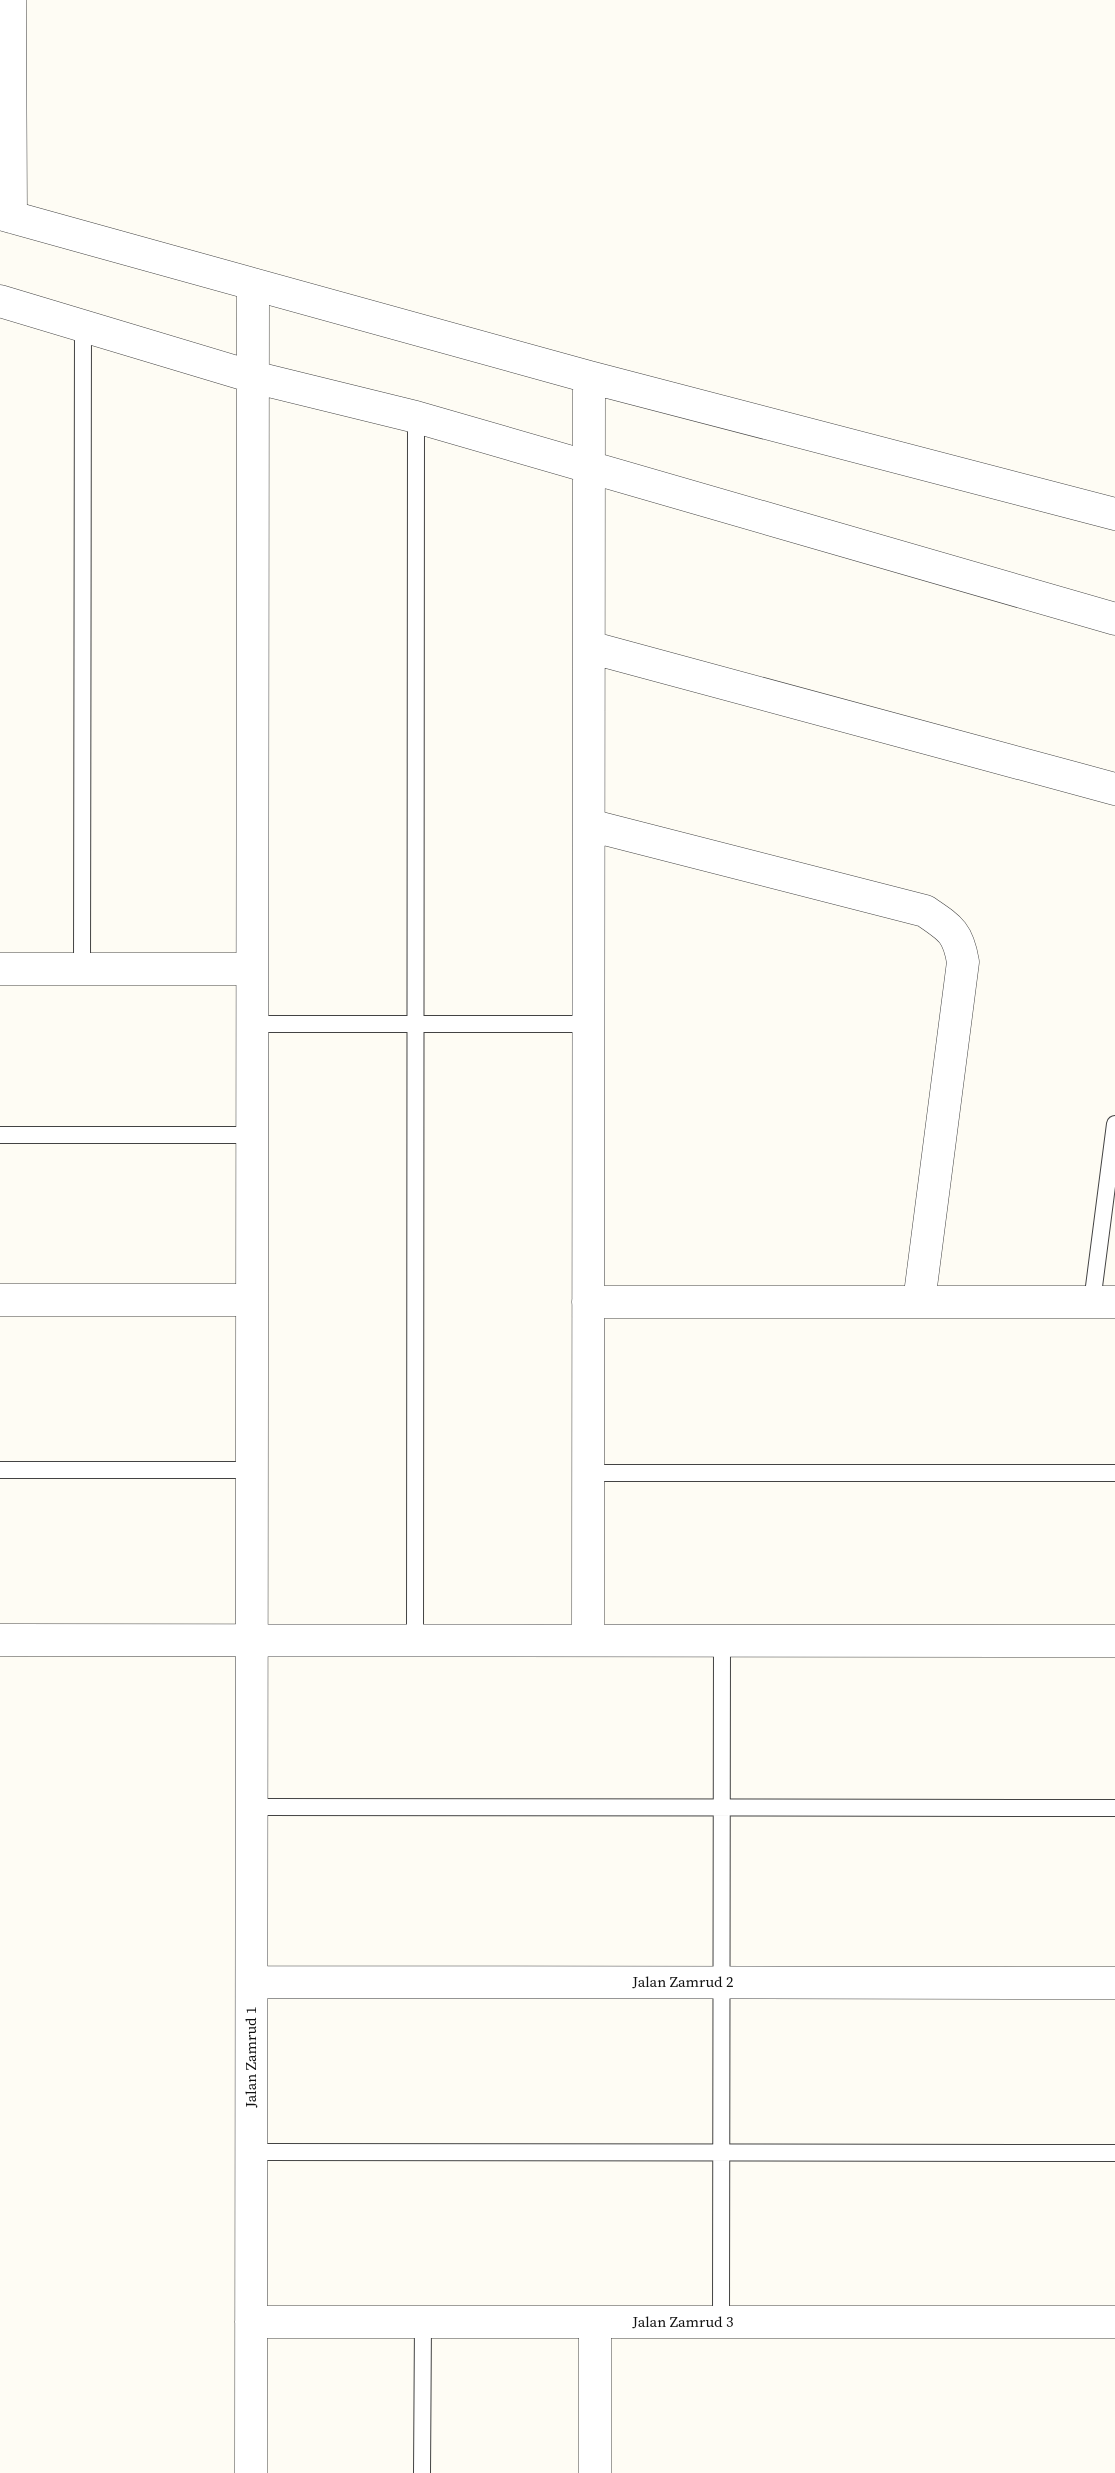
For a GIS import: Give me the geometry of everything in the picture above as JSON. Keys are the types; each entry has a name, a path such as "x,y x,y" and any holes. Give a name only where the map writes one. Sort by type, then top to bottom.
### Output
{"street":[{"path":"10,0 5,215 589,377 1115,514"},
{"name":"Jalan Zamrud 1","path":"251,2473 253,285"},
{"path":"0,301 253,377 416,417 1115,619"},
{"path":"588,1640 589,377"},
{"path":"589,646 1115,789"},
{"path":"589,825 925,911 946,925 960,940 963,962 919,1302"},
{"path":"0,969 252,969"},
{"path":"0,1300 252,1300"},
{"path":"588,1302 1104,1302"},
{"path":"0,1640 1115,1641"},
{"name":"Jalan Zamrud 2","path":"252,1982 1115,1983"},
{"name":"Jalan Zamrud 3","path":"251,2322 1115,2322"},
{"path":"595,2322 595,2473"}],"lane":[{"path":"82,969 83,325"},
{"path":"415,1640 416,417"},
{"path":"252,1024 589,1024"},
{"path":"1104,1302 1115,1124"},
{"path":"0,1135 252,1135"},
{"path":"0,1470 252,1470"},
{"path":"588,1473 1115,1473"},
{"path":"721,2322 722,1641"},
{"path":"252,1807 1115,1808"},
{"path":"251,2152 1115,2153"},
{"path":"422,2473 423,2322"}]}
